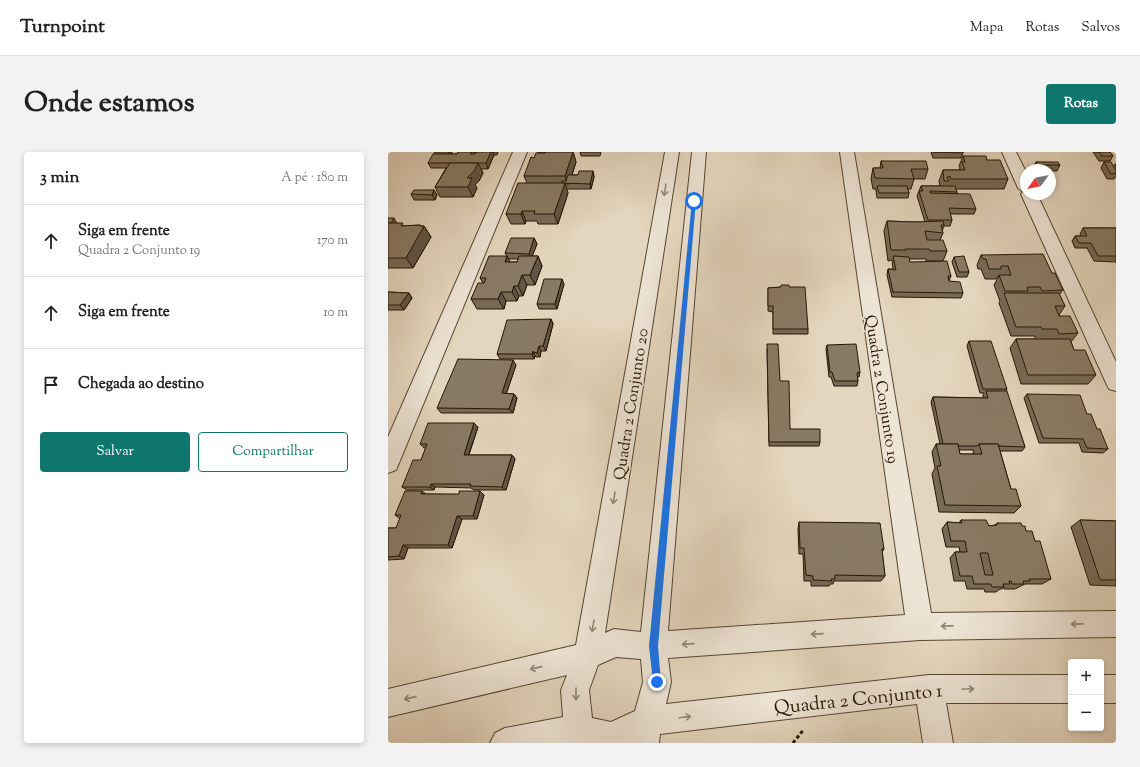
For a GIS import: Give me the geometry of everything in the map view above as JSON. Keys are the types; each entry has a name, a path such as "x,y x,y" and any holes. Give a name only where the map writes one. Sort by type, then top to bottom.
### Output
{"street":[{"path":"388,463 520,152"},
{"name":"Quadra 2 Conjunto 20","path":"588,656 672,152"},
{"path":"505,743 578,736 611,737 646,732 657,682 654,646 699,152"},
{"name":"Quadra 2 Conjunto 19","path":"847,152 920,627"},
{"path":"1010,152 1020,174"},
{"path":"1032,200 1116,383"},
{"path":"388,703 588,656 614,643 654,646 920,627 1116,624"},
{"path":"578,736 576,690 588,656"},
{"path":"929,689 938,743"},
{"name":"Quadra 2 Conjunto 1","path":"646,732 929,689 1068,689"},
{"path":"1104,689 1116,689"}],"building":[{"path":"458,152 472,152 470,154 475,154 477,152 491,152 486,163 428,163 433,154 457,154"},
{"path":"573,152 565,176 524,176 531,157 534,158 536,153"},
{"path":"935,152 963,152 963,153"},
{"path":"1099,152 1110,152 1113,156 1102,156"},
{"path":"963,156 986,156 987,160 1000,160 1008,179 951,179 950,176 947,177 949,181 944,181 943,170 965,170 962,162 965,162"},
{"path":"881,161 926,161 928,169 911,169 914,179 875,178 873,168 883,168"},
{"path":"1036,162 1058,162 1060,165 1056,164 1037,164"},
{"path":"1104,162 1111,162 1116,173 1111,174"},
{"path":"450,163 478,163 474,171 467,178 472,178 468,187 435,187"},
{"path":"579,171 593,171 590,184 562,183 562,181 566,181 568,175 578,175"},
{"path":"518,183 565,183 554,214 534,214 535,211 522,211 521,214 506,214"},
{"path":"877,186 907,186 909,193 879,193"},
{"path":"921,186 955,186 957,192 930,191 930,193 970,194 976,209 949,208 952,220 928,220 919,191 923,191"},
{"path":"414,190 434,190 432,195 411,194"},
{"path":"388,218 394,218 391,223 388,223"},
{"path":"887,221 943,221 944,225 941,225 943,233 925,231 927,240 943,240 947,251 930,251 929,249 891,250"},
{"path":"388,223 403,223 401,226 424,226 406,258 388,258"},
{"path":"1083,228 1116,228 1116,256 1098,256 1091,243 1079,243 1075,236 1087,236"},
{"path":"511,238 534,238 529,254 505,253"},
{"path":"1043,254 1052,273 1055,273 1063,290 1042,291 1040,287 1027,287 1028,291 1005,291 999,275 1011,275 1008,266 1001,266 1001,269 989,269 986,259 983,259 981,255"},
{"path":"489,256 507,256 505,262 517,262 519,256 538,256 530,275 522,275 518,286 514,286 512,292 501,292 498,299 471,299 478,283 484,283 486,278 480,278"},
{"path":"893,256 909,257 910,262 947,261 951,276 948,276 949,281 960,282 963,293 893,292 888,269 896,270"},
{"path":"964,256 969,272 959,272 954,257"},
{"path":"544,279 562,279 555,304 537,304"},
{"path":"781,285 789,285 789,287 805,287 808,329 773,329 773,306 768,306 768,288 781,287"},
{"path":"388,292 409,293 400,305 388,305"},
{"path":"1004,293 1059,293 1065,306 1055,306 1059,316 1070,316 1078,333 1059,334 1057,329 1042,329 1041,327 1016,327"},
{"path":"551,319 543,346 539,346 537,353 533,351 532,354 497,354 507,320"},
{"path":"1016,339 1070,339 1074,350 1085,350 1096,375 1028,375"},
{"path":"969,341 991,341 1007,389 983,389"},
{"path":"767,344 778,344 780,381 789,381 790,429 820,429 820,442 769,442"},
{"path":"856,344 860,372 857,373 858,381 835,381 832,372 830,372 827,345"},
{"path":"458,359 513,360 502,393 514,394 509,409 437,408"},
{"path":"986,391 1007,391 1025,447 999,446 998,444 958,446 958,444 943,444 933,397 988,398"},
{"path":"1027,394 1080,395 1087,414 1091,414 1097,429 1100,429 1108,449 1087,448 1083,439 1043,438"},
{"path":"428,423 474,423 464,455 512,455 502,487 470,486 471,484 431,484 430,487 402,487 413,460 421,460 427,444 420,444"},
{"path":"936,444 958,444 960,454 982,454 979,444 998,444 1011,489 1016,489 1021,506 945,505 937,466 941,466"},
{"path":"405,491 422,491 421,494 459,494 459,491 480,491 473,516 457,516 448,545 403,545 399,556 388,557 388,528 396,528 401,515 395,515"},
{"path":"961,520 986,520 989,526 997,525 997,523 1021,523 1022,526 1025,526 1026,531 1032,531 1035,541 1040,541 1051,579 1029,579 1030,581 1023,581 1024,584 1012,584 1011,581 1009,581 1010,584 1003,584 1004,587 992,587 991,584 974,584 972,576 960,576 955,552 967,552 965,541 951,541 947,522 962,523","holes":["980,553 988,553 993,575 985,575"]},
{"path":"1080,520 1116,521 1116,580 1100,580"},
{"path":"799,522 880,523 884,549 882,549 885,576 835,575 835,579 831,579 832,581 813,580 813,576 806,575 804,548 800,548"}],"route":[{"path":"657,682 654,646 694,201"}]}
